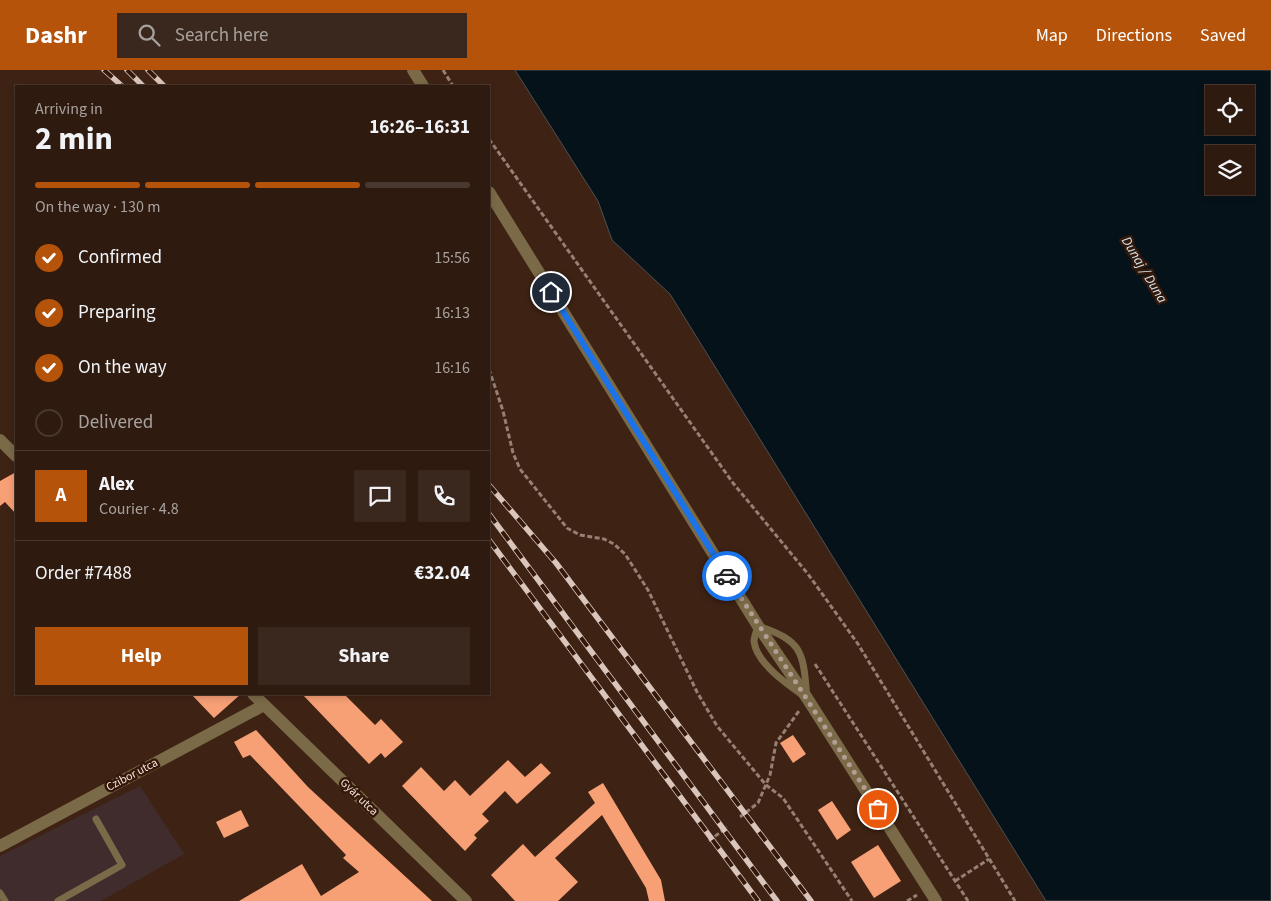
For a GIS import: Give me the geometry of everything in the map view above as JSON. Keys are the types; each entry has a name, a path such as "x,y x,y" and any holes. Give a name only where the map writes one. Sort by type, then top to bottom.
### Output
{"street":[{"path":"413,70 422,85"},
{"path":"490,194 758,626 808,698 936,901"},
{"path":"0,440 15,455"},
{"name":"Gyár utca","path":"255,695 466,901"},
{"name":"Czibor utca","path":"0,846 264,705"}],"lane":[{"path":"758,626 779,633 795,645 804,660 808,698"},
{"path":"58,901 122,864 96,819"},
{"path":"0,893 5,901"}],"path":[{"path":"443,70 452,85"},
{"path":"490,140 733,483 808,574 858,644 1015,901"},
{"path":"490,372 503,411 513,453 520,469 567,528 580,534 604,539 614,544 625,554 648,590 707,710 766,785 782,798 852,901"},
{"path":"795,645 813,660 968,901"},
{"path":"740,817 758,803 770,775 776,743 808,698"},
{"path":"708,842 727,827"},
{"path":"956,881 989,859"}],"shaded area":[{"path":"140,786 184,854 101,901 0,901 0,856"}],"water":[{"name":"Dunaj / Duna","path":"515,70 1271,70 1271,901 1046,901 670,294 612,240 598,201"}],"building":[{"path":"15,473 15,513 5,502 0,506 0,481"},
{"path":"192,695 240,695 214,718"},
{"path":"303,695 345,695 375,725 381,719 403,742 385,758 381,753 369,764"},
{"path":"256,730 308,787 432,901 239,901 302,864 321,896 359,872 343,858 346,855 250,755 243,758 234,742"},
{"path":"793,735 806,754 793,763 780,743"},
{"path":"508,760 525,777 541,763 551,773 517,804 505,791 482,814 489,821 474,835 477,838 465,851 402,786 421,767 444,791 455,780 470,796"},
{"path":"603,783 661,880 665,901 649,901 646,888 602,815 555,858 578,882 558,901 515,901 491,875 523,844 535,857 595,803 588,792"},
{"path":"832,801 851,830 837,840 818,810"},
{"path":"241,810 249,826 224,838 216,822"},
{"path":"878,845 901,881 874,898 851,862"}],"railway":[{"path":"104,70 121,85"},
{"path":"127,70 142,85"},
{"path":"148,70 163,85"},
{"path":"490,486 556,563 811,901"},
{"path":"490,515 777,901"},
{"path":"490,541 758,901"}],"way so far":[{"path":"727,576 758,626 808,698 878,809"}],"route":[{"path":"551,292 727,576"}]}
